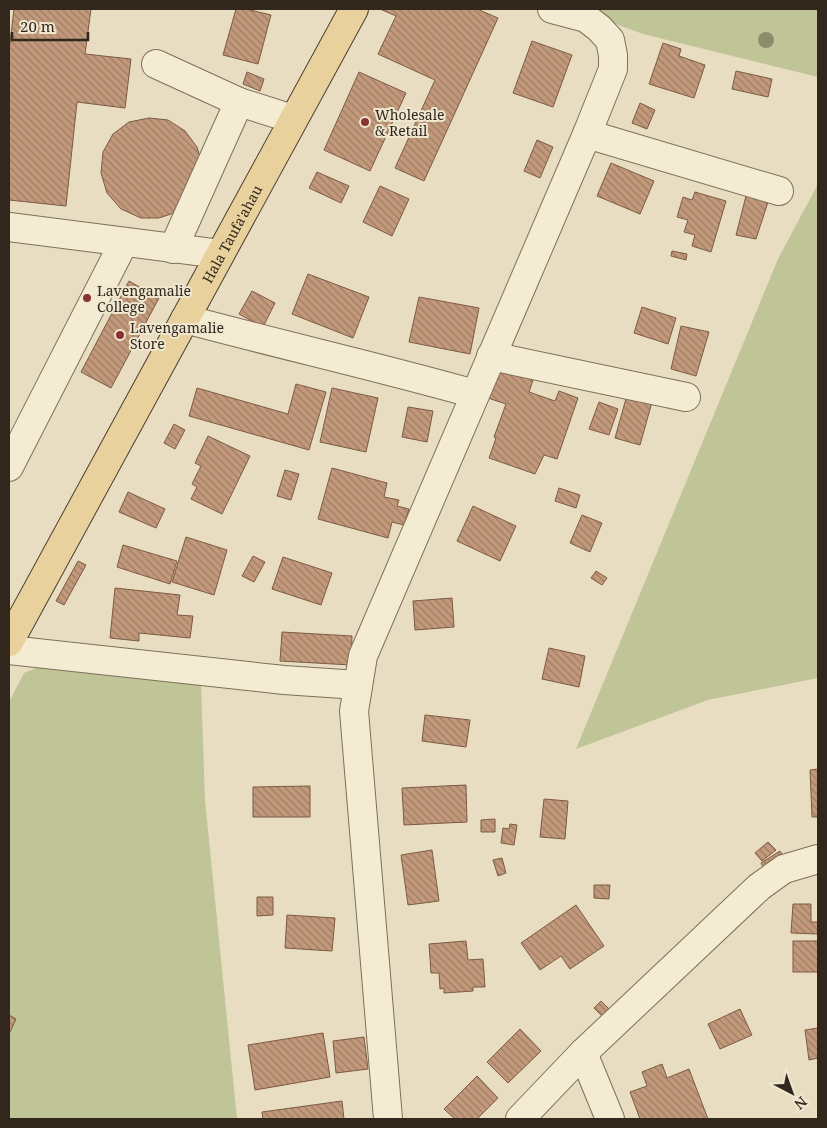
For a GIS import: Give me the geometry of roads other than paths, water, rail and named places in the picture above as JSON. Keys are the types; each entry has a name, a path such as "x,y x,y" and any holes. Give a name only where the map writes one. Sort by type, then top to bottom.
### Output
{"main road":[{"name":"Hala Taufa'ahau","path":"9,642 354,9"}],"street":[{"path":"388,1119 354,711 363,656 587,134 613,69 610,40 599,28 586,18 552,9"},
{"path":"156,64 239,102 293,120"},
{"path":"173,248 239,102"},
{"path":"587,134 779,191"},
{"path":"9,227 220,254"},
{"path":"9,468 124,242"},
{"path":"185,319 263,340 380,367 476,394"},
{"path":"491,356 686,397"},
{"path":"9,650 284,680 358,685"},
{"path":"520,1119 583,1053 759,887 784,869 818,859"},
{"path":"583,1053 610,1119"}],"place":[{"name":"Wholesale & Retail","path":"365,122"},
{"name":"Lavengamalie College","path":"87,298"},
{"name":"Lavengamalie Store","path":"120,335"}]}
